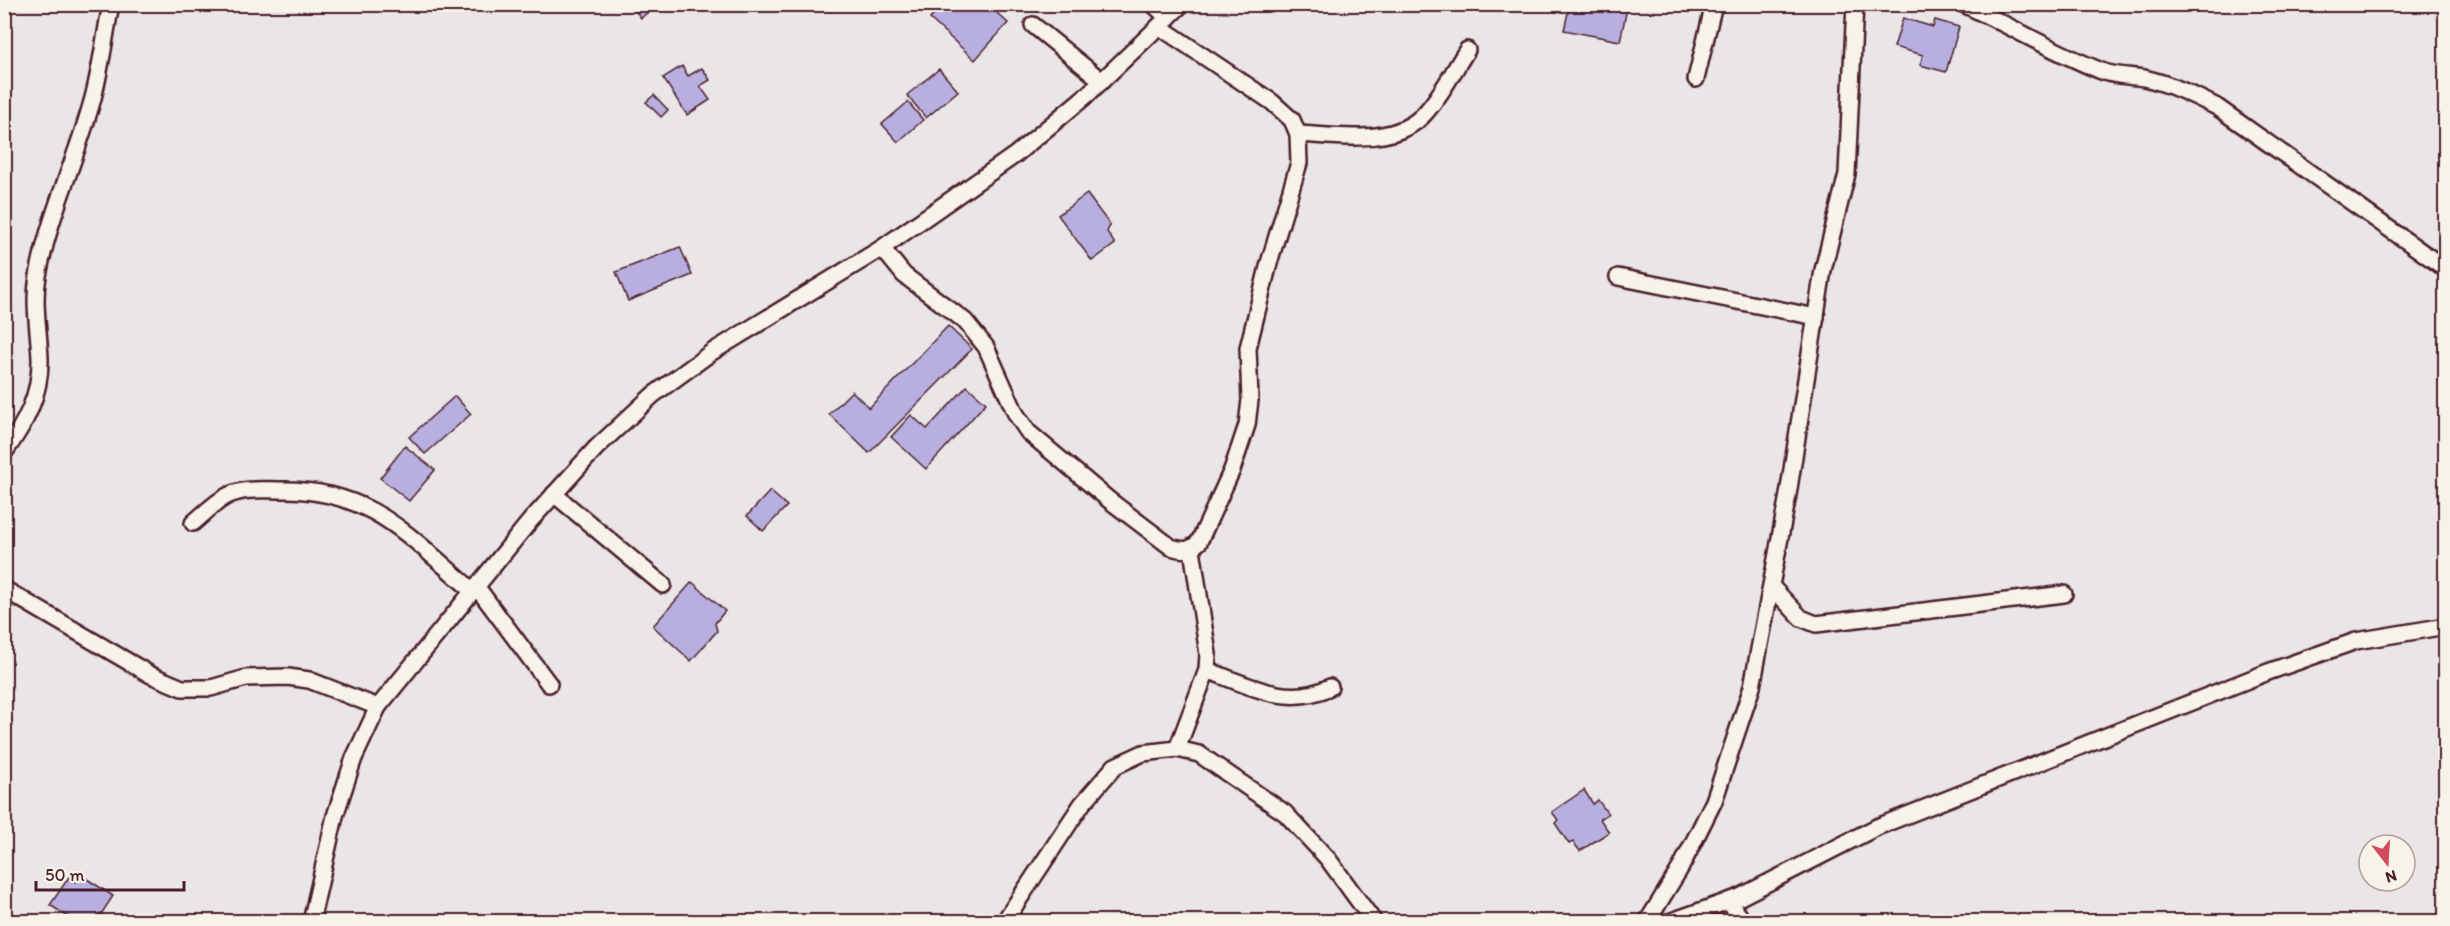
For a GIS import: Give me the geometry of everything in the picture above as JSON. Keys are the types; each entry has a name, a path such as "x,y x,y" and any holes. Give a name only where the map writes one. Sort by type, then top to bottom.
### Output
{"street":[{"path":"4,453 21,431 33,404 39,381 40,357 36,330 37,278 56,204 93,98 111,4"},
{"path":"882,248 904,275 965,321 979,338 986,347 1016,414 1029,432 1109,500 1172,547 1183,551 1192,549 1199,542 1232,470 1247,425 1250,400 1248,348 1269,263 1299,163 1298,134 1292,120 1272,102 1164,23 1153,4"},
{"path":"311,921 335,816 354,758 378,707 474,588 596,448 653,395 712,352 882,248 1015,156 1102,81 1182,4"},
{"path":"1696,79 1714,4"},
{"path":"1647,921 1681,867 1714,801 1752,687 1823,270 1847,174 1855,4"},
{"path":"1963,4 2003,22 2066,57 2108,73 2145,79 2181,89 2217,107 2445,269"},
{"path":"1033,25 1102,81"},
{"path":"1298,134 1366,137 1402,128 1426,113 1467,50"},
{"path":"1618,277 1816,317"},
{"path":"193,523 227,496 242,490 310,489 383,515 474,588 549,684"},
{"path":"554,494 663,585"},
{"path":"1177,749 1207,670 1208,654 1192,549"},
{"path":"1771,586 1801,618 1816,624 2064,594"},
{"path":"4,588 151,675 182,688 211,688 246,678 288,677 309,680 378,707"},
{"path":"1669,921 1728,901 1877,827 2236,684 2356,641 2445,626"},
{"path":"1207,670 1266,692 1293,696 1313,695 1330,687"},
{"path":"1004,921 1082,804 1116,766 1143,753 1177,749 1199,754 1285,813 1328,859 1374,921"},
{"path":"1728,901 1744,921"}],"building":[{"path":"630,4 658,4 641,18"},
{"path":"811,4 825,4 819,11"},
{"path":"943,4 987,4 1008,23 975,60 930,19"},
{"path":"1570,4 1628,4 1620,41 1564,30"},
{"path":"1903,18 1933,27 1935,20 1959,27 1946,72 1920,65 1923,55 1894,47"},
{"path":"682,66 688,76 702,68 710,80 700,86 710,100 687,115 663,78"},
{"path":"939,69 958,91 926,118 907,95"},
{"path":"654,95 668,110 661,117 646,102"},
{"path":"908,102 923,120 898,142 882,124"},
{"path":"1087,194 1110,225 1107,232 1115,244 1092,261 1058,215"},
{"path":"680,247 692,275 628,301 616,272"},
{"path":"948,326 972,349 869,453 829,414 852,391 869,408"},
{"path":"967,386 986,403 926,469 891,437 911,415 927,429"},
{"path":"455,396 471,414 425,454 409,437"},
{"path":"405,446 435,470 409,501 380,478"},
{"path":"770,491 787,506 763,531 747,516"},
{"path":"692,582 725,611 715,623 717,631 691,661 653,626"},
{"path":"1584,790 1593,804 1598,800 1608,814 1600,819 1609,832 1580,851 1573,842 1569,844 1555,823 1558,820 1552,812"},
{"path":"81,875 113,896 96,922 76,922 50,905 69,877 76,882"}]}
